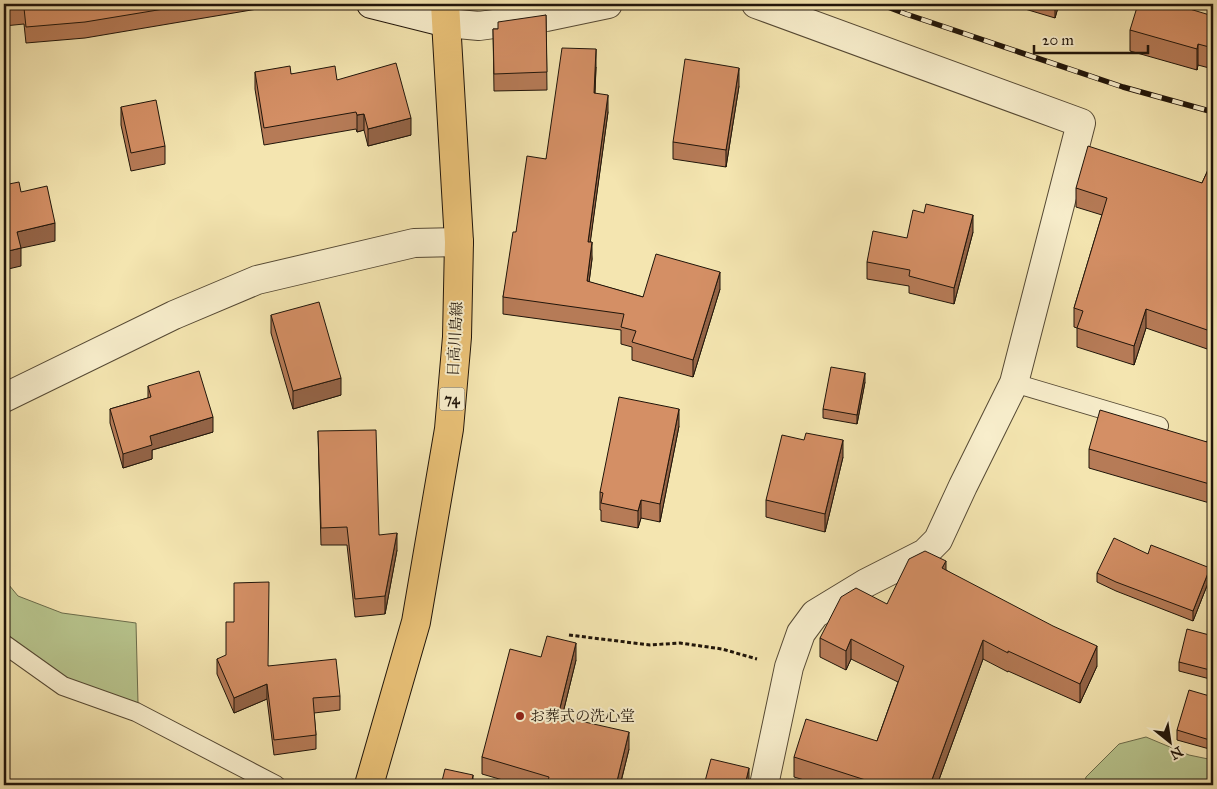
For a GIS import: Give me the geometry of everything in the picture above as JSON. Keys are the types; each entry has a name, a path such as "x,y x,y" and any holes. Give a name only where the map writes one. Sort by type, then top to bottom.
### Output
{"main road":[{"name":"日高川島線","path":"369,785 414,630 425,579 449,429 457,337 458,242 446,13"}],"street":[{"path":"372,4 446,13 479,26 546,18 608,4"},
{"path":"756,4 1081,123 1014,382 938,540 925,553 866,583 814,614 802,633 789,667 764,785"},
{"path":"4,398 174,315 257,280 414,243 458,242"}],"lane":[{"path":"1014,382 1159,426"},
{"path":"4,644 63,686 136,712 276,785"}],"path":[{"path":"569,635 650,645 680,643 722,649 789,667"}],"green space":[{"path":"4,579 18,596 62,613 136,623 138,703 62,677 4,637"},
{"path":"1146,737 1189,755 1213,760 1213,785 1084,785 1086,777 1119,744"}],"building":[{"path":"4,4 194,4 85,22 26,27 24,8 4,10"},
{"path":"1138,4 1173,4 1213,16 1213,48 1198,44 1197,49 1130,30"},
{"path":"546,15 547,72 494,74 493,29 498,29 498,22"},
{"path":"562,48 596,49 594,93 608,95 588,242 592,242 587,281 643,297 656,254 720,272 693,360 632,342 636,331 621,327 624,314 503,297 513,232 516,232 527,156 546,159"},
{"path":"685,59 739,68 726,150 673,142"},
{"path":"396,63 411,118 368,129 364,114 357,115 356,112 264,128 255,72 290,66 291,74 335,66 337,80"},
{"path":"156,100 165,146 131,153 121,107"},
{"path":"1088,146 1202,183 1213,159 1213,332 1146,309 1134,346 1077,328 1083,311 1074,308 1107,198 1076,188"},
{"path":"19,182 21,192 47,186 55,223 17,232 21,248 4,252 4,185"},
{"path":"926,204 973,215 954,288 909,276 910,270 867,262 873,231 907,238 913,210 924,213"},
{"path":"319,302 341,378 293,391 271,315"},
{"path":"831,367 865,373 857,415 823,409"},
{"path":"199,371 213,417 150,436 152,445 123,454 110,409 151,397 148,386"},
{"path":"619,397 679,409 660,504 641,500 638,511 601,503 603,493 600,492"},
{"path":"1100,410 1207,442 1213,421 1213,485 1089,449"},
{"path":"376,430 379,535 397,533 385,596 355,599 347,527 321,528 318,431"},
{"path":"806,433 843,440 825,514 766,500 782,435 804,440"},
{"path":"1114,538 1148,554 1151,545 1210,568 1193,611 1097,573"},
{"path":"925,551 946,561 942,568 1053,626 1097,646 1080,684 1008,651 1008,653 983,640 930,785 881,785 794,757 806,719 877,741 904,666 851,639 846,651 820,638 841,597 856,588 887,604 909,559"},
{"path":"269,582 268,666 336,659 340,696 313,698 316,735 274,740 267,684 234,698 217,659 226,655 226,622 234,622 234,583"},
{"path":"1187,629 1213,636 1213,660 1210,670 1179,662"},
{"path":"547,636 576,643 558,716 629,732 617,781 632,785 547,785 549,777 482,757 510,649 541,657"},
{"path":"1189,690 1213,697 1213,741 1177,730"},
{"path":"711,759 749,768 745,785 704,785"},
{"path":"445,769 473,775 471,785 441,785"}],"railway":[{"path":"880,4 1123,87 1213,112"}],"place":[{"name":"お葬式の洗心堂","path":"520,716"}]}
